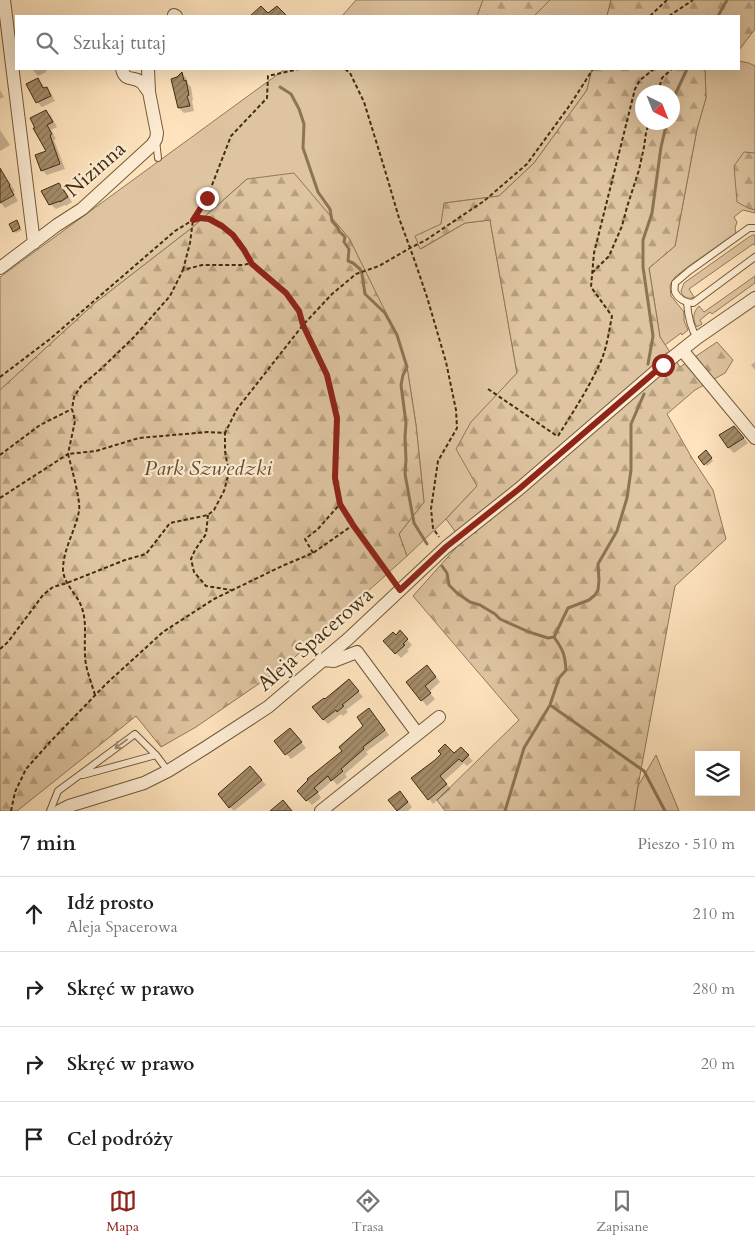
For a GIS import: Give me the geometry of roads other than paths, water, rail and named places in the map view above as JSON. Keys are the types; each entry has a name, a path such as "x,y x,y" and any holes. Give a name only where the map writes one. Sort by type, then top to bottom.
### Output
{"street":[{"path":"4,0 34,243"},
{"path":"122,70 126,77 141,81 149,92"},
{"name":"Nizinna","path":"0,268 57,225 82,209 152,145 157,133 149,92 148,70"},
{"name":"Aleja Spacerowa","path":"59,811 69,806 144,783 168,771 268,707 354,633 446,547 519,489 663,365 697,338 755,298"},
{"path":"682,350 755,438"},
{"path":"354,633 357,642 357,652 417,733"},
{"path":"323,660 334,661 357,652"},
{"path":"321,811 439,716"}],"lane":[{"path":"156,139 158,158"},
{"path":"755,228 749,228 689,271 674,283 675,292 682,300 687,303 693,303 755,257"},
{"path":"687,303 691,329 697,338"},
{"path":"50,811 58,791 135,734 156,755 168,771"},
{"path":"78,776 156,755"}],"waterway":[{"path":"719,15 727,0"},
{"path":"680,85 687,70"},
{"path":"280,87 291,94 299,109 304,124 303,148 318,192 330,209 332,221 345,237 344,242 349,249 348,261 360,269 365,294 385,313 397,335 407,367 401,385 406,423 405,474 414,523 427,544"},
{"path":"648,364 653,336 643,267 643,240 652,213 665,130"},
{"path":"505,811 524,748 550,705 559,678 566,670 563,652 554,637 568,608 589,600 598,590 598,564 617,531 627,498 631,470 631,424 644,394"},
{"path":"442,566 447,573 449,585 470,602 480,605 500,619 529,632 548,638 554,637"},
{"path":"550,705 644,771 665,811"}],"park label":[{"name":"Park Szwedzki","path":"208,468"}]}
